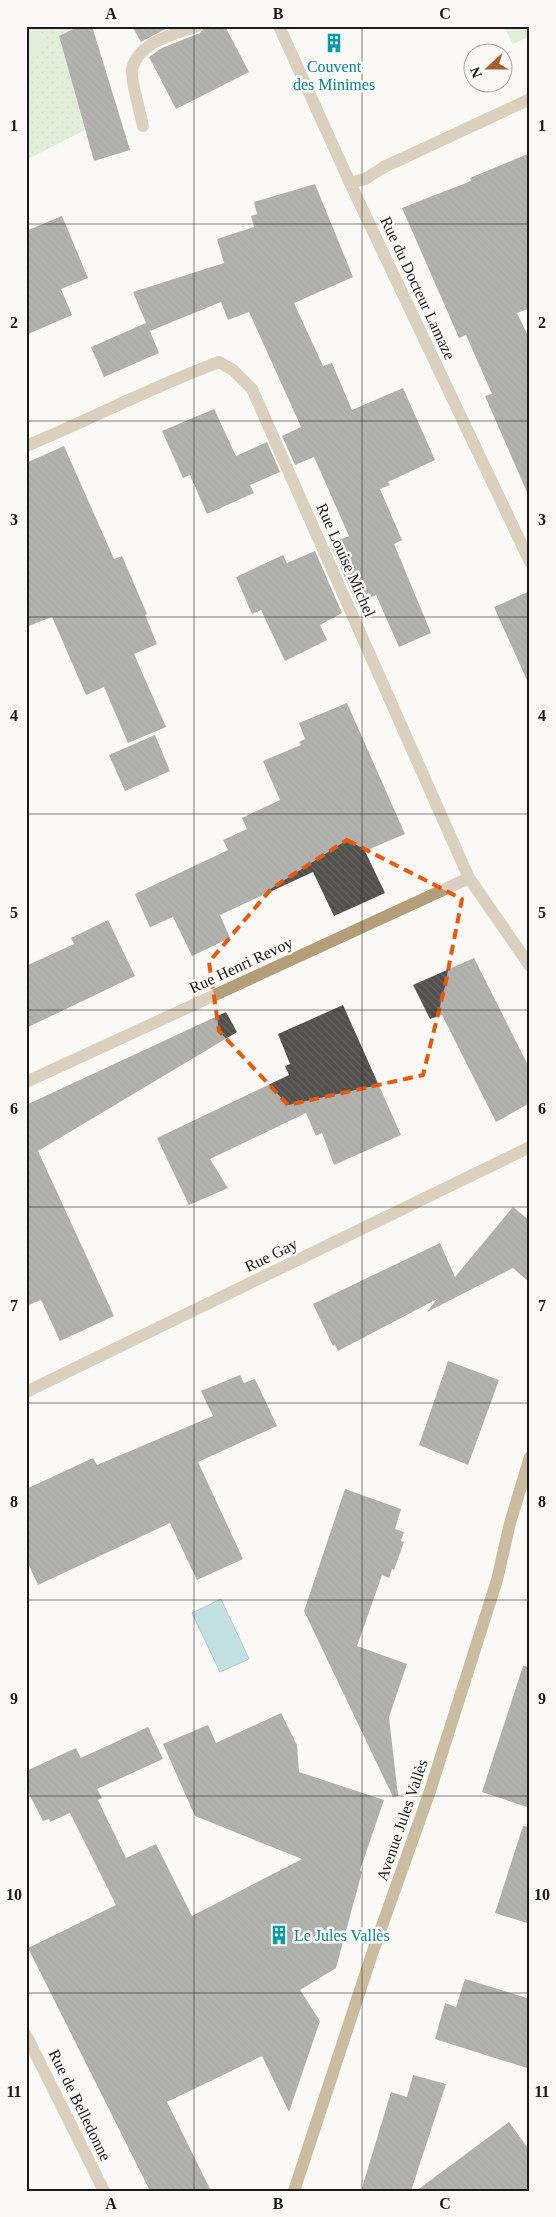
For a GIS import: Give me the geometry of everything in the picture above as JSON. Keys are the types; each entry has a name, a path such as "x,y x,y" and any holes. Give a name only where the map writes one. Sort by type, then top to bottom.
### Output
{"street":[{"path":"143,126 132,70 139,55 159,40 197,26"},
{"name":"Rue du Docteur Lamaze","path":"279,26 350,183 528,554"},
{"path":"350,183 365,179 384,167 530,99"},
{"name":"Rue Louise Michel","path":"26,446 94,418 172,379 220,362 232,370 252,389 470,878 530,966"},
{"name":"Rue Henri Revoy","path":"26,1082 470,878"},
{"name":"Rue Gay","path":"26,1392 530,1147"},
{"name":"Avenue Jules Vallès","path":"294,2191 439,1763 498,1580 510,1523 530,1457"},
{"name":"Rue de Belledonne","path":"26,2034 104,2191"}],"highlighted area":[{"path":"347,840 462,899 445,986 423,1075 288,1105 219,1031 209,962 272,888"}],"green space":[{"path":"26,26 80,26 59,37 85,130 26,160"},
{"path":"26,26 37,26 47,46 26,57"},
{"path":"503,26 530,26 530,36 514,44"}],"water":[{"path":"221,1599 249,1659 220,1672 192,1613"}],"building":[{"path":"80,26 92,26 130,150 94,161 59,36"},
{"path":"132,26 171,26 141,42"},
{"path":"205,26 225,26 249,72 176,109 149,57 162,48 200,33"},
{"path":"530,153 530,308 517,313 530,340 530,499 485,396 492,394 466,335 459,338 402,208 471,181 470,178"},
{"path":"315,184 353,277 294,303 323,366 332,363 352,410 403,388 435,460 388,482 390,485 380,489 402,540 394,544 431,633 399,647 376,595 357,605 330,544 349,536 314,457 295,465 282,436 301,427 249,312 228,320 221,302 150,331 159,353 104,377 91,347 146,323 133,292 224,263 217,239 254,227 251,216 257,214 254,202"},
{"path":"62,216 88,278 61,289 72,315 26,335 26,231"},
{"path":"214,409 236,456 267,442 280,472 250,485 254,493 207,514 190,475 183,478 162,431"},
{"path":"64,446 114,559 122,556 147,614 145,615 157,644 134,654 166,727 128,743 104,687 86,695 52,617 26,627 26,463"},
{"path":"315,551 342,613 320,625 327,640 285,661 261,610 252,614 236,577 283,555 287,563"},
{"path":"530,591 530,687 494,607"},
{"path":"347,703 405,834 365,851 385,893 334,916 313,872 220,915 230,938 192,956 173,917 150,927 135,894 228,850 223,840 247,829 242,818 280,800 263,761 301,745 299,742 305,739 299,723"},
{"path":"155,735 170,771 125,791 109,755"},
{"path":"108,920 135,976 26,1028 26,966 74,944 71,938"},
{"path":"474,958 530,1069 530,1103 496,1122 442,1015 430,1019 413,985"},
{"path":"343,1005 401,1135 334,1165 322,1133 316,1136 306,1113 210,1159 228,1188 189,1205 157,1138 289,1075 285,1066 290,1064 278,1034"},
{"path":"226,1012 237,1032 38,1151 114,1316 60,1341 41,1300 26,1306 26,1105"},
{"path":"513,1207 530,1221 530,1283 513,1268 427,1312 437,1299 338,1351 335,1345 333,1346 313,1304 440,1243 455,1277"},
{"path":"448,1361 499,1380 468,1465 419,1445"},
{"path":"240,1375 244,1383 255,1379 277,1426 198,1462 243,1559 197,1580 170,1523 38,1585 26,1559 26,1489 93,1458 97,1465 213,1416 201,1391"},
{"path":"345,1489 401,1509 395,1529 404,1532 401,1541 404,1542 394,1570 392,1569 389,1578 382,1575 357,1646 407,1664 389,1717 398,1796 393,1797 304,1611"},
{"path":"523,1666 530,1667 530,1808 482,1792"},
{"path":"281,1713 297,1745 299,1772 384,1800 360,1870 362,1872 336,1968 300,1990 320,2021 289,2112 262,2056 167,2102 211,2191 150,2191 28,1948 116,1905 70,1813 50,1822 49,1819 43,1821 26,1788 26,1771 76,1748 81,1758 148,1727 163,1759 97,1789 102,1798 98,1800 126,1858 156,1844 192,1916 302,1859 195,1816 163,1744 208,1725 216,1743"},
{"path":"523,1826 530,1827 530,1924 495,1913"},
{"path":"465,1979 530,1999 530,2069 435,2039 445,2003 456,2007"},
{"path":"413,2075 446,2084 411,2191 361,2191 391,2092 407,2097"},
{"path":"509,2122 530,2151 530,2191 416,2191"}],"place":[{"name":"Couvent des Minimes","path":"334,43"},
{"name":"Le Jules Vallès","path":"279,1935"}]}
